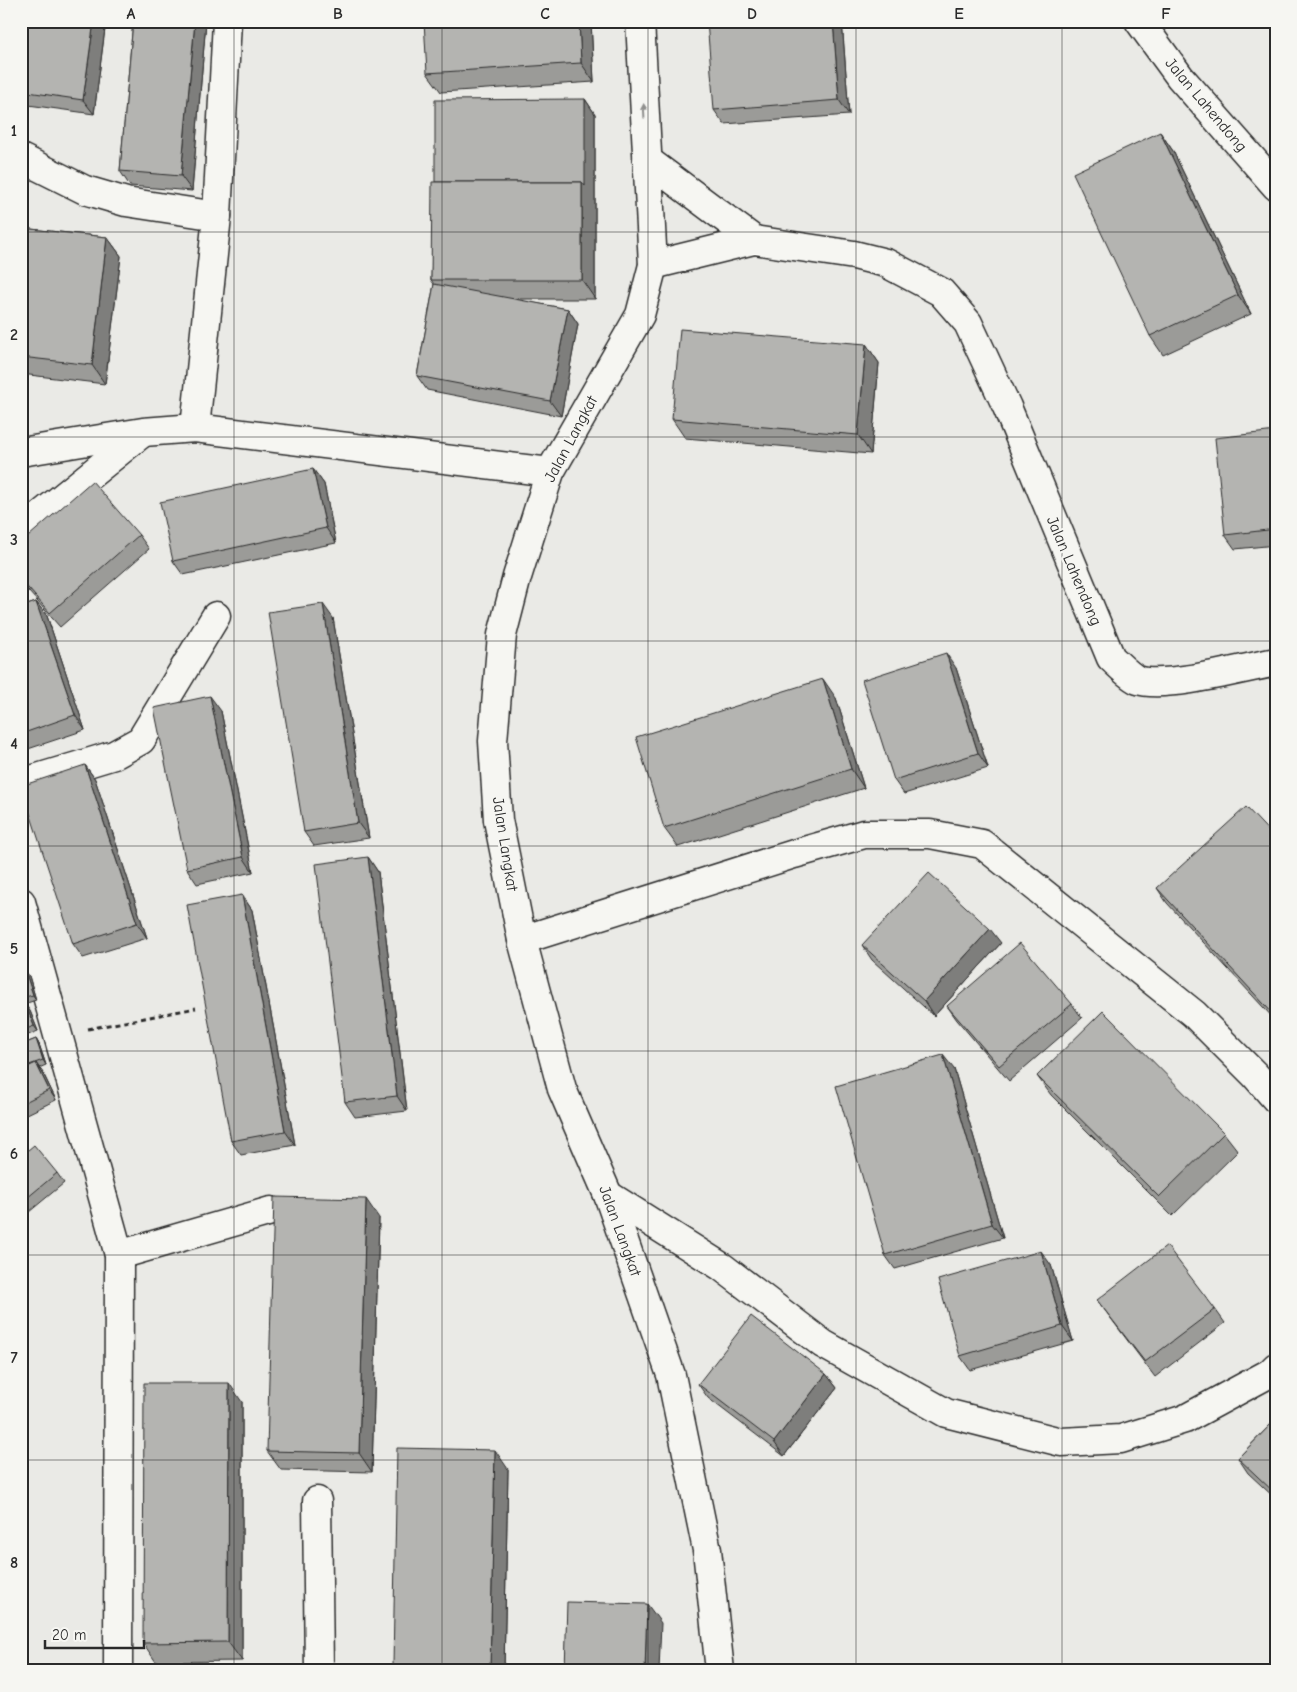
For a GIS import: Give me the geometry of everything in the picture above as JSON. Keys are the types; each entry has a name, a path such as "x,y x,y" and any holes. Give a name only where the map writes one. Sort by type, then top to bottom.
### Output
{"street":[{"path":"195,428 217,216 227,21"},
{"name":"Jalan Langkat","path":"640,21 653,265 640,315 550,472 517,578 502,635 493,741 498,820 522,940 562,1089 608,1195 671,1374 707,1550 720,1671"},
{"name":"Jalan Lahendong","path":"1139,21 1180,77 1276,186"},
{"path":"21,158 85,190 126,202 217,216"},
{"path":"647,160 754,240"},
{"path":"653,265 754,240"},
{"name":"Jalan Lahendong","path":"754,240 854,255 886,263 941,292 968,323 1007,406 1111,658 1137,680 1156,682 1178,680 1276,662"},
{"path":"21,452 143,432 195,428 550,472"},
{"path":"21,532 143,432"},
{"path":"21,783 114,755 141,740 216,616"},
{"path":"522,940 794,854 864,834 930,834 982,844 1194,1014 1255,1075 1276,1099"},
{"path":"21,902 119,1255 118,1671"},
{"path":"608,1195 722,1267 823,1344 946,1413 965,1418 1061,1442 1121,1439 1185,1419 1270,1373 1276,1367"},
{"path":"119,1255 271,1211"},
{"path":"317,1501 319,1671"}],"path":[{"path":"58,1035 196,1008"}],"building":[{"path":"21,21 94,21 83,100 21,91"},
{"path":"133,21 195,21 181,176 120,171"},
{"path":"424,21 579,21 581,63 427,73"},
{"path":"707,21 833,21 839,100 714,110"},
{"path":"585,99 585,186 582,182 435,182 435,100"},
{"path":"1160,132 1238,295 1150,336 1073,173"},
{"path":"432,182 582,182 582,280 431,280"},
{"path":"21,228 107,237 92,365 21,357"},
{"path":"434,284 568,309 550,401 417,376"},
{"path":"680,329 866,344 858,435 672,419"},
{"path":"1276,431 1276,529 1225,535 1215,438"},
{"path":"313,469 326,528 173,561 160,502"},
{"path":"92,481 139,535 50,613 21,580 21,543"},
{"path":"36,602 75,715 21,734 21,607"},
{"path":"323,604 358,823 304,832 268,612"},
{"path":"946,653 978,753 894,780 862,680"},
{"path":"823,679 851,769 664,828 636,737"},
{"path":"210,696 243,857 187,869 154,708"},
{"path":"85,765 137,923 73,944 21,786"},
{"path":"1246,807 1276,839 1276,1017 1157,888"},
{"path":"368,857 397,1096 345,1102 316,864"},
{"path":"929,873 990,929 924,1001 862,945"},
{"path":"242,895 285,1131 231,1141 187,905"},
{"path":"1020,943 1072,1004 999,1066 947,1006"},
{"path":"25,971 33,995 21,998 21,972"},
{"path":"26,1006 34,1026 21,1031 21,1008"},
{"path":"1103,1011 1224,1133 1159,1197 1037,1076"},
{"path":"36,1039 43,1060 21,1068 21,1045"},
{"path":"943,1055 992,1224 885,1255 836,1086"},
{"path":"36,1063 49,1090 21,1104 21,1070"},
{"path":"34,1145 57,1173 21,1203 21,1156"},
{"path":"274,1197 366,1199 359,1453 267,1451"},
{"path":"1167,1246 1215,1309 1145,1362 1097,1300"},
{"path":"1041,1251 1062,1326 960,1356 938,1280"},
{"path":"751,1316 826,1374 774,1442 698,1384"},
{"path":"144,1383 229,1383 228,1642 143,1643"},
{"path":"1276,1419 1276,1494 1238,1458"},
{"path":"397,1448 495,1450 490,1668 393,1666"},
{"path":"567,1602 647,1604 645,1671 565,1671"}]}
